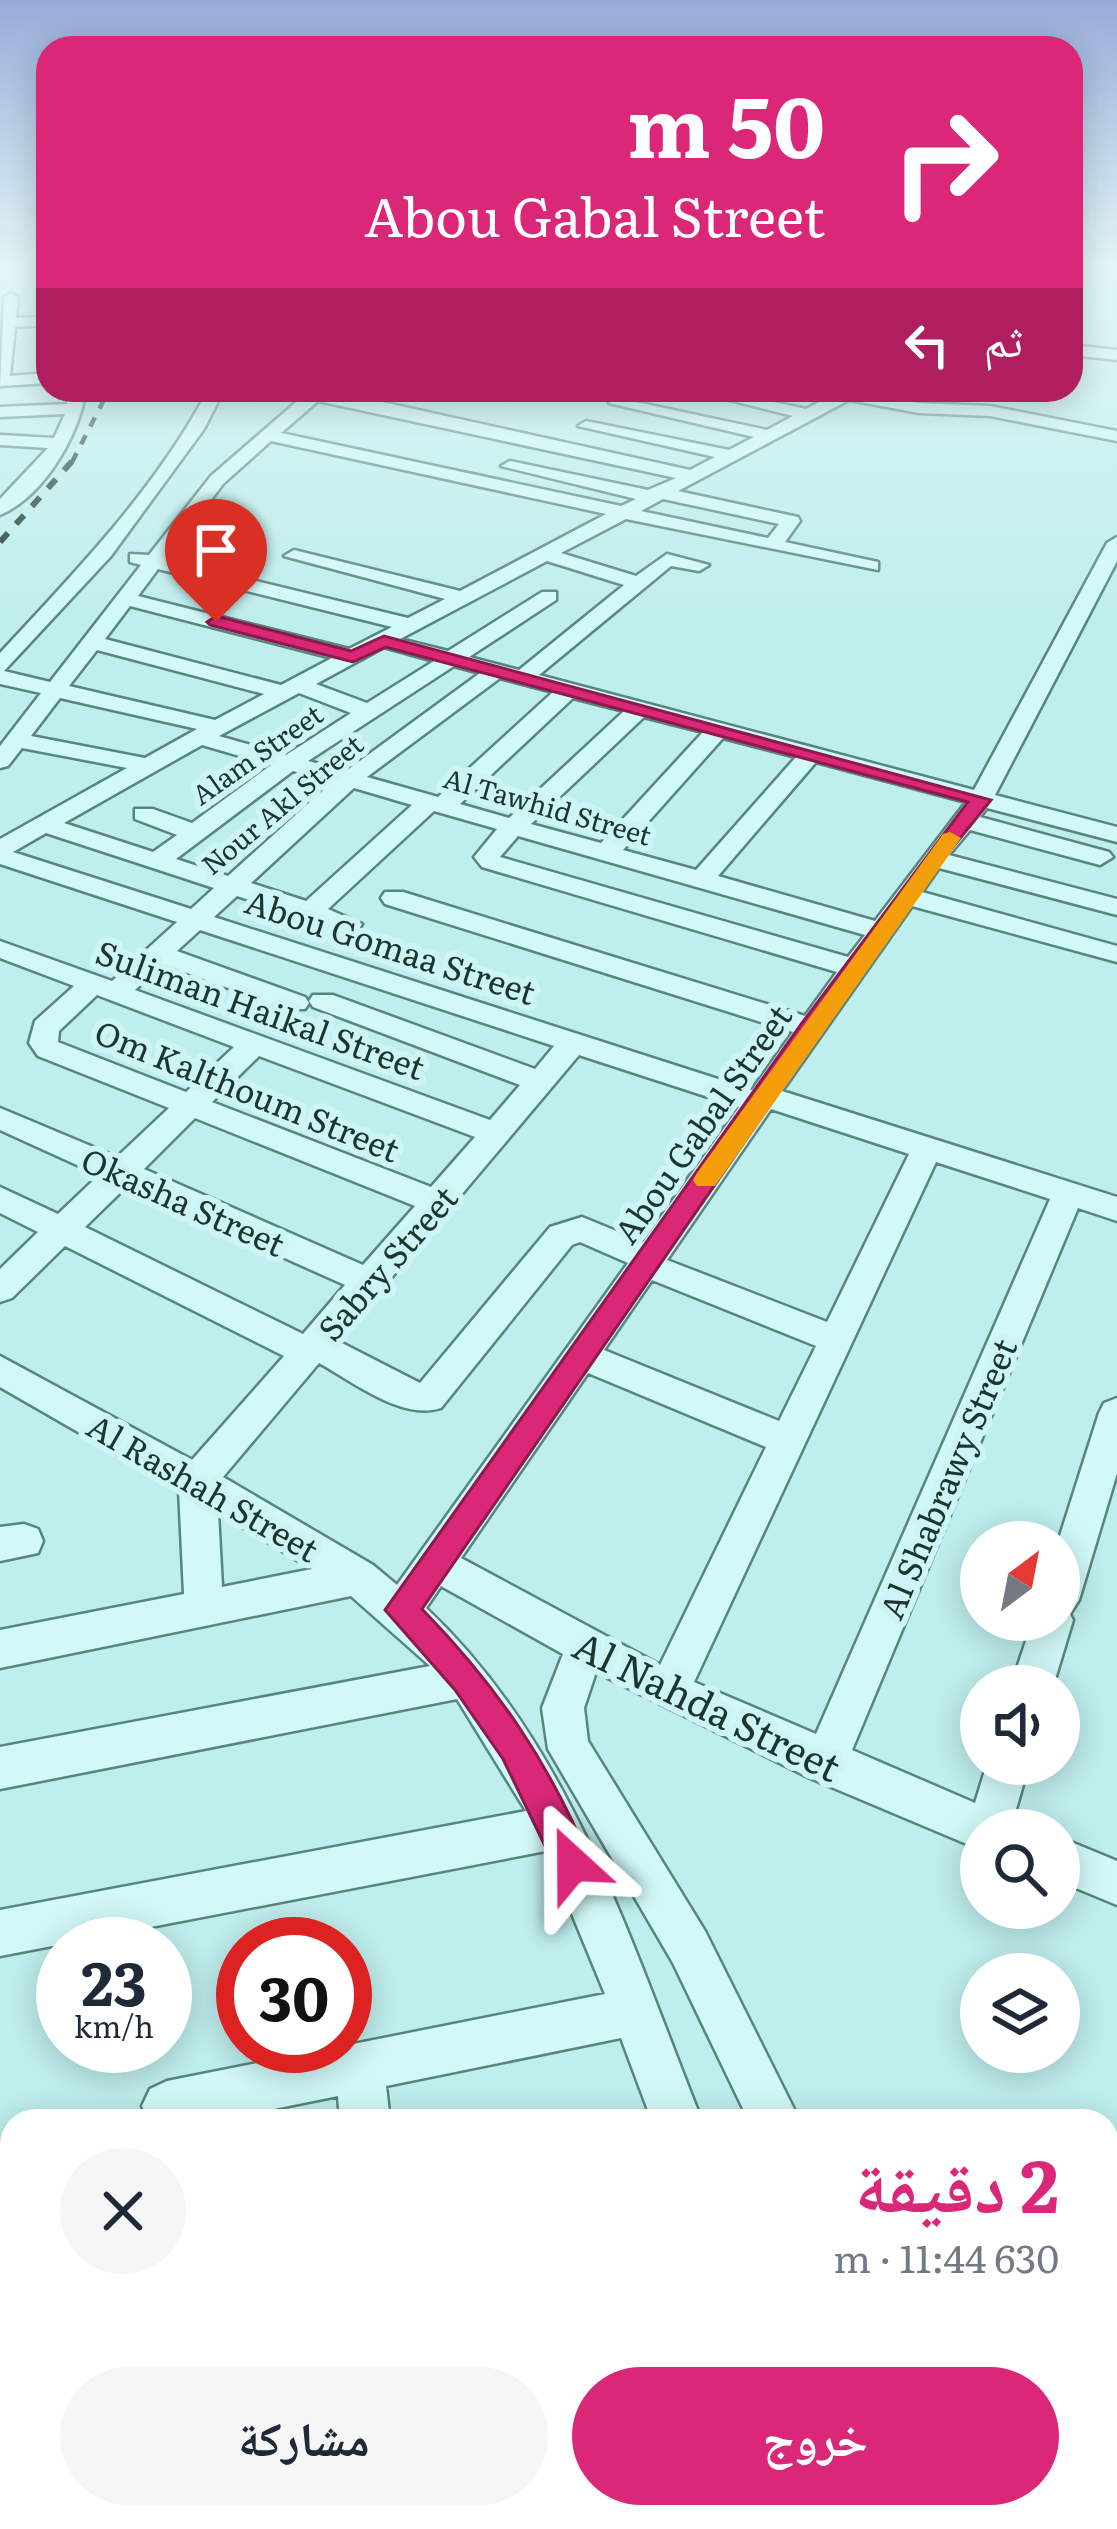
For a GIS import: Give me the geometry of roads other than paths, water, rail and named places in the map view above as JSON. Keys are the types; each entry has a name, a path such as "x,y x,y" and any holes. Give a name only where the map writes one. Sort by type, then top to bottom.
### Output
{"street":[{"path":"0,412 59,402"},
{"path":"0,509 40,471 60,444 76,402"},
{"path":"0,666 104,552 196,429 210,402"},
{"path":"0,761 217,480 305,402"},
{"path":"356,402 687,476"},
{"path":"436,402 728,455"},
{"path":"751,402 809,415"},
{"path":"0,852 147,765 809,415 821,402"},
{"path":"861,402 975,430"},
{"path":"880,402 990,411 1117,436"},
{"path":"557,448 617,403 768,435"},
{"path":"285,418 308,423"},
{"path":"265,434 871,566"},
{"path":"0,440 60,444"},
{"path":"1046,442 1117,454"},
{"path":"490,462 791,521 772,546"},
{"name":"Abou Gabal Street","path":"402,1610 880,931 973,810 1107,586 1117,543"},
{"path":"104,552 415,626"},
{"path":"544,554 639,583"},
{"path":"294,556 465,598"},
{"path":"522,678 667,560 699,565"},
{"name":"Alam Street","path":"157,861 289,763 549,596"},
{"path":"124,598 353,657"},
{"path":"384,641 811,754 1100,857"},
{"path":"91,642 291,688 369,712"},
{"path":"188,668 215,648"},
{"name":"Nour Akl Street","path":"104,988 157,953 350,780 496,671"},
{"name":"Al Tawhid Street","path":"0,676 208,732 289,763 880,931"},
{"path":"273,945 568,690"},
{"path":"639,709 490,848 491,862 854,968"},
{"path":"606,853 718,730"},
{"path":"16,740 147,765"},
{"path":"700,880 811,754"},
{"path":"973,810 1117,836"},
{"path":"144,814 195,833"},
{"path":"1089,828 1117,823"},
{"path":"43,824 349,924"},
{"name":"Abou Gomaa Street","path":"0,852 574,1042 1068,1194 1114,1202"},
{"path":"932,859 1117,907"},
{"path":"906,896 1116,954"},
{"path":"394,898 811,1028"},
{"name":"Suliman Haikal Street","path":"0,949 496,1134"},
{"path":"157,953 541,1082"},
{"name":"Om Kalthoum Street","path":"104,988 45,1028 43,1043 437,1202"},
{"name":"Sabry Street","path":"196,1481 574,1042"},
{"path":"0,1289 254,1044"},
{"name":"Okasha Street","path":"0,1118 368,1282"},
{"path":"669,1691 927,1149"},
{"name":"Al Shabrawy Street","path":"825,1762 1068,1194"},
{"path":"0,1199 416,1397 428,1398 438,1391 561,1236 583,1229 649,1262 836,1340"},
{"path":"584,1355 788,1440"},
{"name":"Al Rashah Street","path":"0,1370 359,1577 402,1610 467,1678 516,1747 558,1827 672,2109"},
{"path":"1080,1532 1117,1413"},
{"path":"196,1481 204,1608"},
{"name":"Al Nahda Street","path":"437,1564 669,1691 960,1819"},
{"path":"0,1649 359,1577"},
{"path":"588,1649 563,1698 560,1719 569,1749 689,1947 769,2109"},
{"path":"0,1768 467,1678"},
{"path":"0,1933 558,1827"},
{"path":"1080,1868 1117,1883"},
{"path":"372,2065 633,2012"},
{"path":"167,2106 330,2073"},
{"path":"361,2073 364,2109"}],"railway":[{"path":"73,460 103,402"},
{"path":"0,542 73,460"}]}
